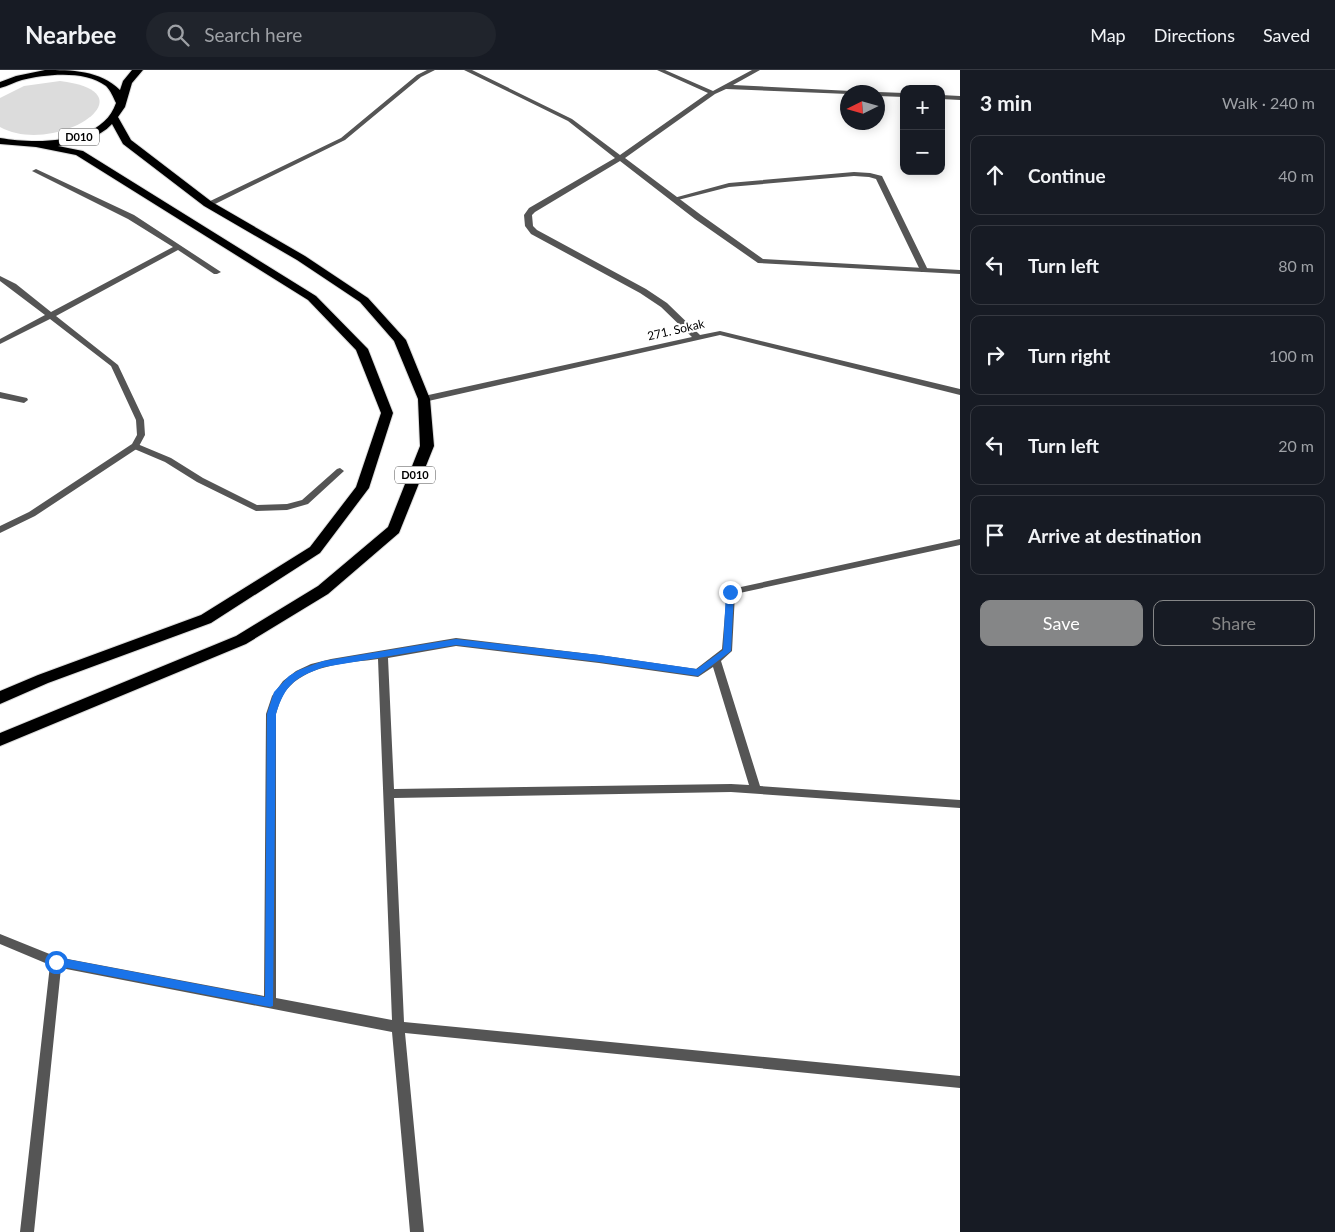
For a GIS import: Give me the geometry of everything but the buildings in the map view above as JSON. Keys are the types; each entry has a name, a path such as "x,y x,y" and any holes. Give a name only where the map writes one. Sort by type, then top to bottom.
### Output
{"highway":[{"path":"0,85 19,78 56,70"},
{"path":"121,102 127,82 138,70"},
{"path":"44,73 68,73 90,76 107,82 118,91 121,102"},
{"name":"D010","path":"0,141 16,145 40,145 65,142 88,135 106,125 117,114 121,102"},
{"name":"D010","path":"0,740 241,640 323,590 394,530 427,446 424,399 400,340 364,300 301,258 208,204 127,142 113,118"},
{"name":"D010","path":"0,698 43,679 206,619 315,550 362,488 387,413 362,350 312,298 79,153 40,145"}],"street":[{"path":"208,204 344,139 419,76 432,70"},
{"path":"467,70 570,120 674,199 762,261 960,272"},
{"path":"660,70 713,93"},
{"path":"698,338 657,300 534,232 527,221 532,210 620,158 713,93 757,70"},
{"path":"724,87 840,92"},
{"path":"885,94 900,95"},
{"path":"945,97 960,98"},
{"path":"36,171 131,217 217,272"},
{"path":"674,199 729,185 854,174 870,175 879,178 924,270"},
{"path":"0,342 179,247"},
{"path":"0,278 114,365 140,420 141,435 135,446 32,514 0,530"},
{"name":"271. Sokak","path":"424,399 720,333 960,392"},
{"path":"0,396 24,400"},
{"path":"135,446 168,460 200,480 256,508 287,507 305,502 340,471"},
{"path":"270,1002 271,724 273,704 284,686 302,672 323,664 456,642 599,658 698,673 727,651 730,592 960,542"},
{"path":"383,655 398,1028 418,1232"},
{"path":"716,660 756,789"},
{"path":"388,794 732,788 960,804"},
{"path":"0,939 56,962 398,1028 960,1082"},
{"path":"27,1232 56,962"}],"shaded area":[{"path":"60,81 87,88 99,97 97,109 86,120 68,129 46,134 22,134 0,127 0,98 24,86"}],"route":[{"path":"56,962 270,1002 272,714 277,694 292,678 312,667 323,664 456,642 599,658 698,673 727,651 730,592"}]}
